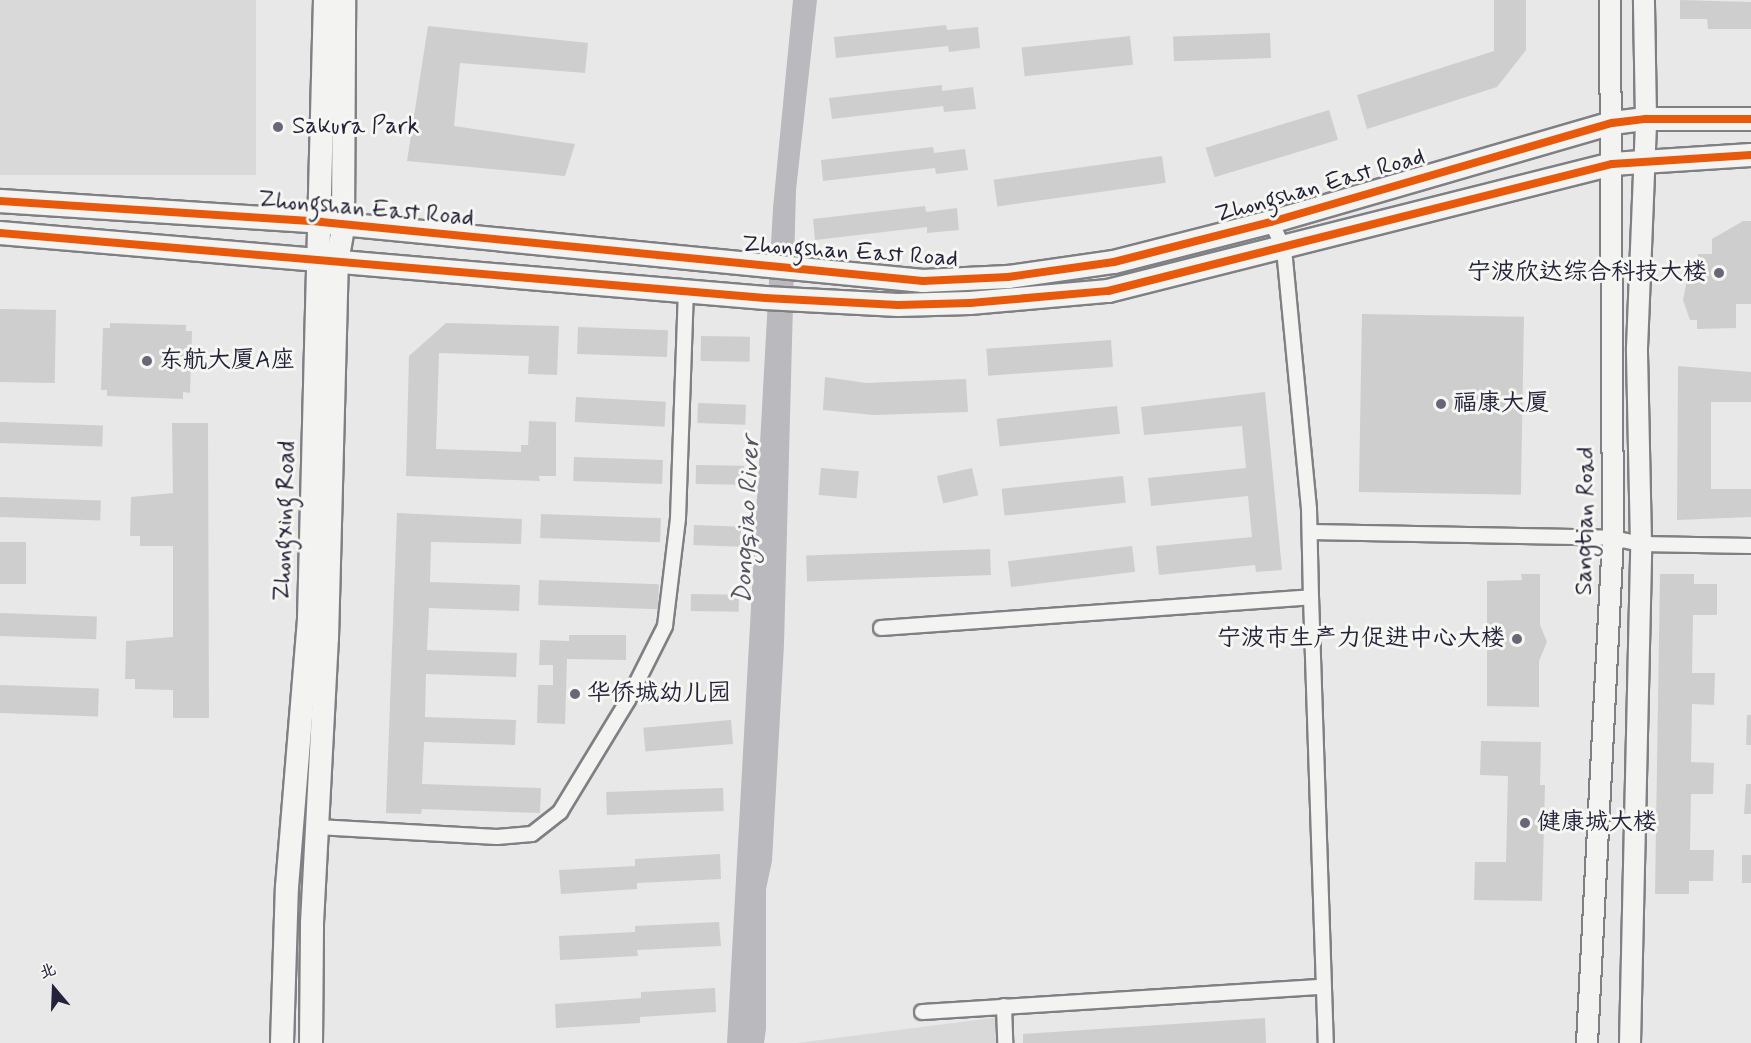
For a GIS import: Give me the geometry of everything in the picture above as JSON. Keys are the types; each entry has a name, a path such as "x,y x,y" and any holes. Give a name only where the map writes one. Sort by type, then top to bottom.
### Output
{"main road":[{"name":"Zhongxing Road","path":"325,0 332,224"},
{"name":"Zhongxing Road","path":"282,1043 287,887 309,618 345,0"},
{"name":"Sangtian Road","path":"1587,1043 1613,538 1610,0"},
{"path":"1630,1043 1641,544 1637,348 1646,118 1644,0"},
{"name":"Zhongshan East Road","path":"0,201 332,224 923,281 1008,277 1114,262 1271,222 1612,123 1646,118 1751,118"},
{"name":"Zhongshan East Road","path":"0,233 765,298 898,305 970,303 1108,291 1284,249 1612,164 1645,159 1751,155"},
{"name":"Zhongxing Road","path":"312,1043 328,261"}],"street":[{"path":"1271,222 1284,249 1310,531 1326,1043"},
{"path":"317,827 497,837 532,834 560,812 627,700 665,626 678,518 686,292"},
{"path":"1310,531 1613,538 1641,544 1751,546"},
{"path":"881,628 1311,597"},
{"path":"922,1012 1323,987"},
{"path":"1004,1006 1005,1043"}],"shaded area":[{"name":"Sakura Park","path":"0,0 256,0 256,175 0,175"},
{"path":"793,0 817,0 796,190 784,644 772,861 766,889 766,1029 764,1043 727,1043 773,208"},
{"path":"1000,1017 1001,1043 797,1043"}],"building":[{"path":"1494,0 1526,0 1526,50 1497,87 1367,129 1357,95 1494,51"},
{"path":"1680,0 1751,2 1751,29 1708,29 1707,19 1680,19"},
{"path":"946,25 947,30 978,27 980,48 949,52 948,46 836,58 834,37"},
{"path":"428,26 588,43 585,73 460,63 454,126 575,144 565,176 407,161"},
{"path":"1270,33 1271,58 1174,61 1173,36"},
{"path":"1130,36 1133,65 1025,76 1022,47"},
{"path":"942,85 942,91 973,87 976,109 944,112 943,106 832,119 829,98"},
{"path":"1329,110 1338,140 1215,177 1206,148"},
{"path":"933,147 934,153 965,149 968,170 936,174 935,168 823,181 821,160"},
{"path":"1162,156 1166,183 997,206 994,180"},
{"path":"925,206 926,212 957,208 959,230 927,233 927,227 815,240 813,219"},
{"name":"宁波欣达综合科技大楼","path":"1743,221 1751,221 1751,304 1736,304 1736,328 1697,329 1697,320 1690,320 1683,300 1691,260 1698,260 1698,254 1712,254 1712,239"},
{"path":"0,309 56,310 55,383 0,382"},
{"name":"福康大厦","path":"1362,314 1524,317 1521,495 1359,492"},
{"name":"东航大厦A座","path":"110,323 186,325 186,331 192,331 190,393 183,392 183,399 107,396 107,390 101,390 103,328 110,328"},
{"path":"446,323 559,326 557,375 528,374 529,356 439,353 436,449 521,452 521,445 528,445 529,421 556,422 556,476 539,476 540,481 406,476 409,356"},
{"path":"578,327 668,330 667,357 577,354"},
{"path":"701,336 750,337 750,362 701,361"},
{"path":"1111,340 1113,367 988,376 986,349"},
{"path":"1678,366 1751,372 1751,402 1711,402 1711,489 1751,489 1751,517 1677,520"},
{"path":"825,377 866,383 966,379 968,412 873,415 823,410"},
{"path":"1265,392 1282,570 1256,572 1255,565 1159,575 1156,546 1252,537 1248,496 1151,506 1148,478 1246,468 1242,426 1144,435 1141,407"},
{"path":"576,397 666,402 665,427 575,422"},
{"path":"698,403 746,405 745,425 697,423"},
{"path":"1117,406 1120,434 1000,446 997,419"},
{"path":"0,422 103,426 102,447 0,443"},
{"path":"172,423 208,423 209,718 173,718 173,690 135,689 135,679 125,679 126,641 173,637 173,546 140,546 140,536 130,536 131,497 173,493"},
{"path":"574,457 663,460 662,484 573,481"},
{"path":"696,465 744,466 744,485 696,484"},
{"path":"821,468 859,471 857,498 819,495"},
{"path":"972,468 978,495 943,503 937,476"},
{"path":"1123,476 1126,503 1004,516 1002,489"},
{"path":"0,497 101,501 100,521 0,517"},
{"path":"397,513 522,519 521,544 431,542 430,582 520,585 519,611 429,608 427,650 517,653 516,677 426,674 425,717 516,720 515,745 424,742 422,784 541,788 540,813 422,809 421,814 386,813"},
{"path":"541,514 661,518 660,542 540,538"},
{"path":"694,525 741,527 740,547 693,545"},
{"path":"0,542 26,542 26,584 0,584"},
{"path":"1132,546 1135,572 1011,587 1008,561"},
{"path":"990,549 991,575 807,581 806,555"},
{"name":"宁波市生产力促进中心大楼","path":"1521,574 1540,574 1540,625 1547,642 1539,661 1539,707 1487,706 1487,581 1522,580"},
{"path":"1660,574 1694,574 1694,584 1717,584 1717,615 1693,615 1692,673 1715,673 1714,705 1692,704 1691,762 1714,763 1713,794 1691,794 1690,850 1714,850 1713,881 1689,881 1689,894 1655,894"},
{"path":"539,580 659,584 658,609 538,605"},
{"path":"691,594 739,595 739,612 691,611"},
{"path":"0,613 97,616 96,639 0,636"},
{"path":"569,635 626,635 626,660 567,659 565,724 537,723 538,685 553,685 553,665 539,665 540,640 569,641"},
{"path":"0,685 99,688 98,716 0,713"},
{"path":"1747,715 1751,715 1751,745 1746,745"},
{"path":"731,720 733,744 645,752 643,728"},
{"name":"健康城大楼","path":"1481,741 1541,742 1540,785 1545,785 1542,901 1474,900 1475,862 1506,862 1508,776 1480,775"},
{"path":"1746,784 1751,784 1751,814 1744,814"},
{"path":"723,788 724,811 607,815 606,792"},
{"path":"720,854 721,879 637,883 637,889 561,894 559,870 635,866 635,859"},
{"path":"1742,855 1751,855 1751,883 1742,883"},
{"path":"719,922 721,946 637,950 638,956 560,960 559,936 635,932 635,926"},
{"path":"715,988 716,1012 640,1017 640,1023 556,1028 555,1004 641,998 641,992"},
{"path":"1265,1018 1266,1043 1023,1043 1023,1034"}],"cycle path":[{"path":"0,201 321,222 923,281 1008,277 1114,262 1271,222 1612,123 1646,119 1751,119"},
{"path":"0,233 765,298 898,305 970,303 1108,291 1612,164 1751,155"}],"place":[{"name":"Sakura Park","path":"278,127"},
{"name":"宁波欣达综合科技大楼","path":"1719,273"},
{"name":"东航大厦A座","path":"147,361"},
{"name":"福康大厦","path":"1441,404"},
{"name":"宁波市生产力促进中心大楼","path":"1517,639"},
{"name":"华侨城幼儿园","path":"575,694"},
{"name":"健康城大楼","path":"1525,823"}],"water label":[{"name":"Dongqiao River","path":"748,520"}]}
